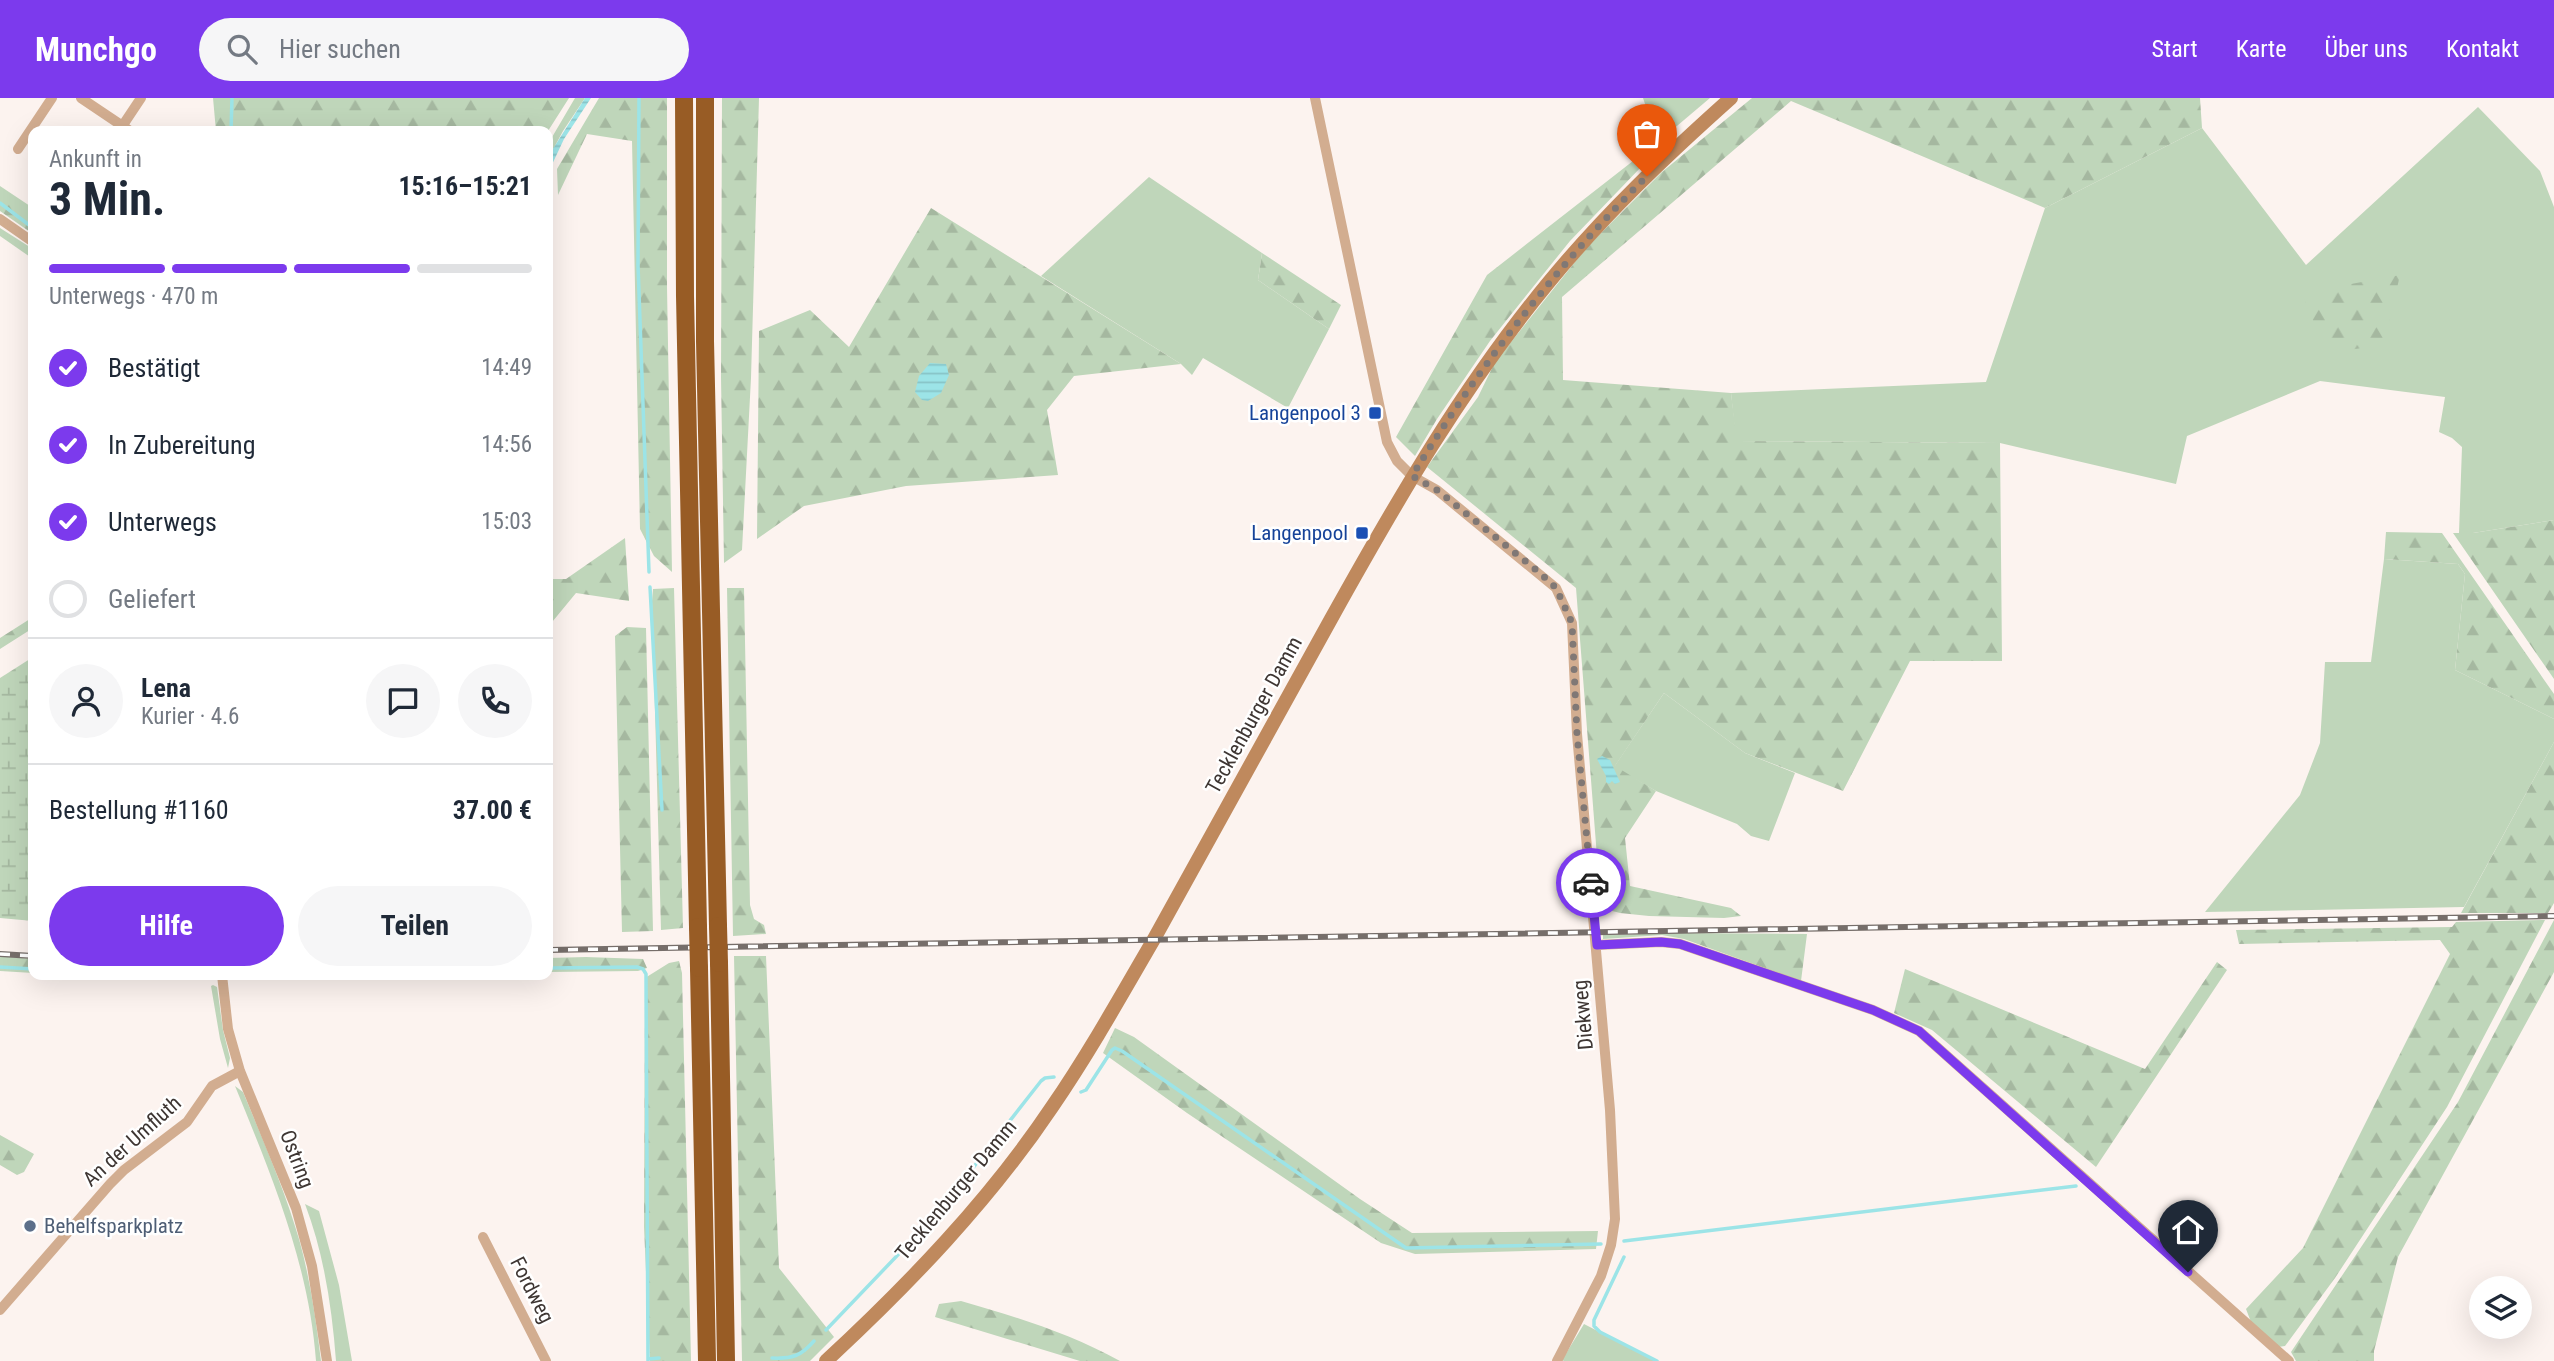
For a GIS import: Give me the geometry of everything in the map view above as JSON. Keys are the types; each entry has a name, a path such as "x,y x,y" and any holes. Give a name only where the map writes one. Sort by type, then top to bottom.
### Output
{"highway":[{"path":"684,98 685,296 707,1361"},
{"path":"705,98 705,341 726,1361"}],"main road":[{"name":"Tecklenburger Damm","path":"826,1361 962,1223 1052,1108 1154,939 1412,476 1479,373 1556,273 1599,223 1679,144 1731,98"}],"street":[{"path":"33,126 52,98"},
{"path":"80,98 118,126"},
{"path":"126,126 141,98"},
{"path":"1315,98 1387,442 1397,461 1412,476"},
{"path":"18,149 28,134"},
{"path":"0,219 28,239"},
{"name":"Diekweg","path":"1412,476 1437,490 1540,573 1556,588 1572,623 1577,734 1610,1110 1615,1219 1611,1245 1601,1276 1556,1361"},
{"path":"1597,945 1661,942 1680,944 1873,1010 1919,1031 2283,1359"},
{"name":"Ostring","path":"223,980 228,1029 240,1071 296,1208 312,1266 327,1361"},
{"name":"An der Umfluth","path":"0,1310 124,1170 187,1122 218,1080 240,1071"},
{"name":"Fordweg","path":"483,1237 546,1361"}],"green space":[{"path":"213,98 569,98 551,126 216,126"},
{"path":"575,98 585,98 553,150 553,135"},
{"path":"599,98 667,98 672,572 654,556 640,529 632,141 587,134 558,195 557,169"},
{"path":"722,98 759,98 751,378 742,550 724,563 721,377"},
{"path":"1643,98 1710,98 1658,142"},
{"path":"1752,98 2200,98 2202,128 2045,208 1791,101 1562,297 1563,380 1731,393 1737,441 2000,443 2002,661 1910,661 1843,791 1745,753 1664,693 1615,766 1656,791 1625,838 1630,886 1731,908 1741,916 1724,918 1620,913 1601,908 1576,588 1427,467 1478,397 1495,362 1587,247 1662,172"},
{"path":"2478,107 2540,171 2554,207 2554,520 2459,533 2462,447 2439,432 2445,397 2320,381 2187,436 2176,484 2000,443 1736,441 1731,393 1986,382 2045,208 2202,128 2306,265"},
{"path":"1633,161 1643,165 1570,241 1490,341 1415,456 1396,437 1487,275"},
{"path":"1149,177 1262,253 1258,280 1329,329 1288,408 1203,358 1192,375 1181,364 1041,276"},
{"path":"0,186 28,205 28,231 0,211"},
{"path":"931,208 1181,364 1074,376 1047,410 1058,475 906,486 804,506 757,539 759,331 810,310 849,347"},
{"path":"0,228 28,246 28,256 0,236"},
{"path":"1262,253 1341,305 1329,329 1258,280"},
{"path":"2400,275 2384,345 2326,353 2302,293"},
{"path":"2554,520 2554,679 2453,533 2473,533"},
{"path":"2386,532 2442,533 2554,694 2554,719 2455,670 2465,574 2458,564 2384,559"},
{"path":"625,538 629,601 576,593 553,621 553,579 566,579"},
{"path":"2384,559 2458,564 2465,574 2455,670 2554,719 2554,742 2464,907 2205,912 2300,795 2320,743 2325,662 2371,662"},
{"path":"674,588 683,928 661,930 652,601 653,589"},
{"path":"727,588 744,588 750,905 754,919 764,925 766,934 733,936"},
{"path":"28,620 28,631 0,649 0,638"},
{"path":"627,627 646,628 653,931 622,932 615,636"},
{"path":"28,660 28,921 0,918 0,678"},
{"path":"1664,693 1745,753 1795,773 1769,841 1751,836 1737,824 1656,791 1614,767"},
{"path":"2554,742 2554,903 2548,913 2461,913"},
{"path":"2545,920 2447,1107 2335,1278 2285,1346 2278,1347 2251,1322 2246,1309 2303,1248 2450,954 2440,940 2239,944 2236,930 2452,927 2456,922"},
{"path":"2554,920 2554,972 2398,1257 2374,1351 2374,1361 2296,1361 2291,1352 2458,1102"},
{"path":"1807,934 1801,981 1684,939 1662,935 1603,939 1603,935"},
{"path":"0,956 28,959 28,973 0,971"},
{"path":"734,956 766,956 779,1268 834,1337 810,1361 742,1361"},
{"path":"553,958 643,959 647,968 638,971 553,972"},
{"path":"679,961 682,973 691,1361 650,1361 644,1227 645,978 669,963"},
{"path":"2217,962 2227,970 2096,1167 1932,1030 1894,1013 1905,969 2145,1069"},
{"path":"211,986 217,987 230,1058 228,1068 220,1039"},
{"path":"1115,1028 1134,1037 1360,1199 1412,1233 1598,1231 1596,1249 1415,1254 1381,1243 1187,1113 1103,1053"},
{"path":"235,1086 243,1092 293,1220 309,1284 321,1361 316,1361 312,1325 297,1255 262,1152"},
{"path":"0,1135 34,1154 24,1172 17,1175 0,1165"},
{"path":"305,1204 319,1211 339,1285 352,1361 336,1361 326,1281"},
{"path":"961,1301 1042,1326 1120,1361 1080,1361 935,1317 939,1304"},
{"path":"1584,1324 1656,1361 1562,1360"}],"water":[{"path":"585,98 591,98 564,139 553,162 553,149"},
{"path":"930,363 946,364 949,375 941,393 928,401 922,400 915,392 919,376"},
{"path":"1602,756 1610,760 1620,782 1606,782 1606,776 1597,759"}],"waterway":[{"path":"231,126 232,98"},
{"path":"639,98 638,265 649,572"},
{"path":"0,203 28,224"},
{"path":"650,587 662,810"},
{"path":"0,967 28,969"},
{"path":"553,968 637,967 643,969 646,974 648,1361"},
{"path":"1081,1092 1086,1090 1112,1050 1115,1048 1122,1051 1406,1248 1601,1244"},
{"path":"826,1330 936,1215 1041,1081 1054,1077"},
{"path":"1624,1241 2076,1186"},
{"path":"1624,1257 1594,1320 1594,1326 1600,1332 1657,1361"},
{"path":"772,1358 796,1356 814,1341"},
{"path":"648,1359 659,1358"}],"railway":[{"path":"553,950 2554,916"},
{"path":"0,954 28,956"}],"way so far":[{"path":"1591,883 1577,734 1572,623 1556,588 1540,573 1437,490 1412,476 1466,392 1548,283 1599,223 1647,176"}],"place":[{"name":"Langenpool 3","path":"1375,413"},
{"name":"Langenpool","path":"1362,533"},
{"name":"Behelfsparkplatz","path":"30,1226"}],"route":[{"path":"1591,883 1597,945 1661,942 1680,944 1873,1010 1919,1031 2188,1272"}]}
